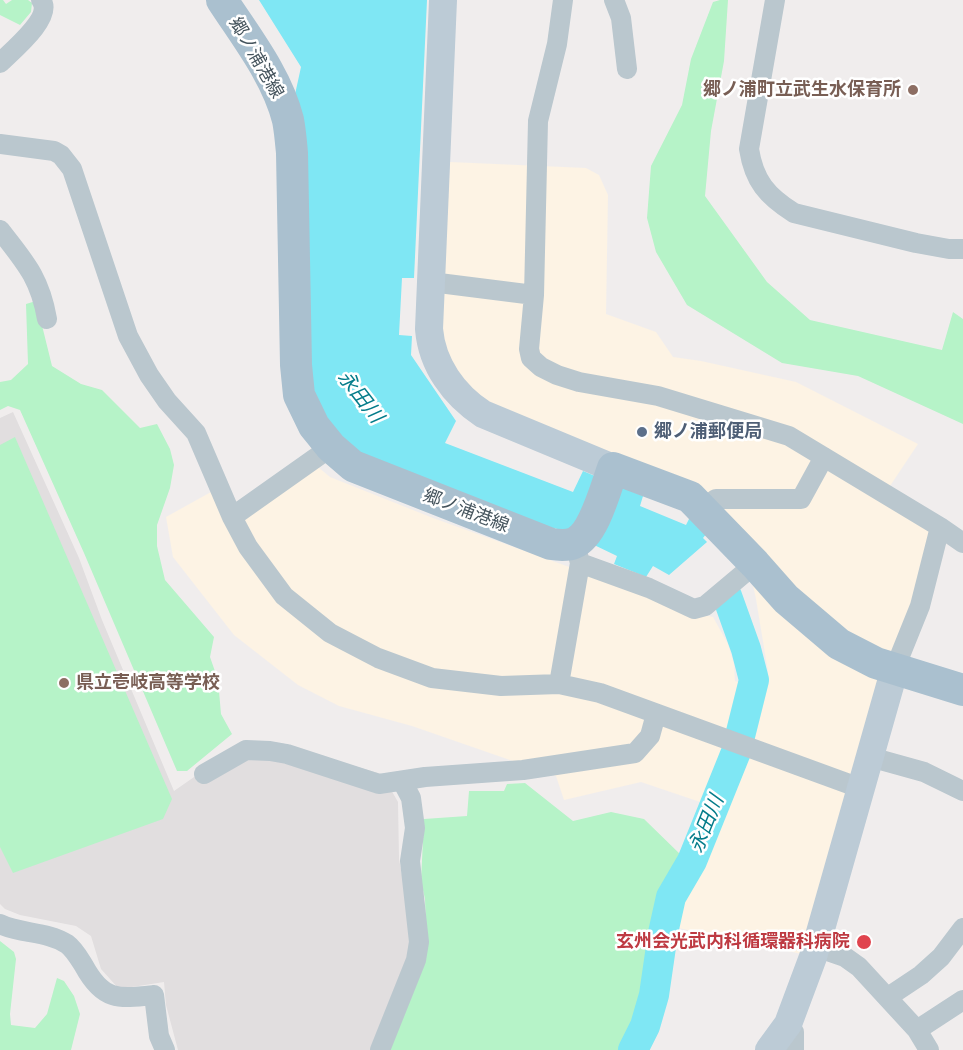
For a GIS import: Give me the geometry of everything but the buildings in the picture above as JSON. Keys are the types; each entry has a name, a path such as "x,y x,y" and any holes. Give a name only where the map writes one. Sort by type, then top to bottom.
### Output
{"main road":[{"name":"郷ノ浦港線","path":"222,0 262,64 279,95 288,120 292,153 296,365 299,395 314,426 331,447 353,466 551,544 563,545 578,553"},
{"path":"578,553 590,529 611,474 675,491 690,498 702,509 786,599 839,644 863,658 963,690"}],"street":[{"path":"0,63 40,20 45,11 41,0"},
{"path":"443,0 430,282 429,329 434,356 449,383 470,405 483,414 611,474"},
{"path":"563,0 557,44 538,122 534,295 529,349 531,358 541,367 579,382 658,396 789,435 963,543"},
{"path":"614,0 621,18 627,69"},
{"path":"775,0 749,149 753,171 766,191 794,213 916,243 948,249 963,249"},
{"path":"0,144 54,151 66,160 72,169 128,336 149,375 196,433 232,517 248,547 284,596 330,633 378,658 432,678 501,686 559,684 600,693 860,788"},
{"path":"0,230 34,275 43,296 47,319"},
{"path":"430,282 534,295"},
{"path":"232,517 331,447"},
{"path":"702,509 716,499 801,499 824,457"},
{"path":"769,1050 791,1037 895,668 920,606 940,527"},
{"path":"559,684 578,553 694,609 705,606 755,564"},
{"path":"204,774 246,750 287,754 379,784 523,770 635,753 650,736 656,714"},
{"path":"870,757 924,772 963,791"},
{"path":"380,1050 416,960 419,942 419,924 410,861 415,828 411,798 402,781"},
{"path":"0,924 57,939 68,945 98,985 115,997 154,995 159,1036 165,1050"},
{"path":"888,997 921,975 941,957 963,928"},
{"path":"816,948 845,957 859,967 917,1030 929,1050"},
{"path":"917,1030 963,1000"}],"shaded area":[{"path":"450,162 586,168 599,175 608,195 606,314 656,332 673,357 796,382 918,444 890,486 940,516 926,573 802,954 678,928 679,901 711,848 768,672 756,599 741,532 472,395 440,351"},
{"name":"県立壱岐高等学校","path":"13,412 79,558 102,620 174,791 240,745 288,747 382,774 398,802 399,859 415,946 377,1050 178,1050 166,1005 164,982 119,989 101,969 91,936 76,926 20,915 5,909 0,904 0,418"},
{"path":"306,457 330,477 433,518 713,617 728,644 734,664 735,681 743,684 731,732 706,804 641,782 564,800 556,776 412,726 339,706 298,685 234,635 173,557 166,517 211,492 235,503"}],"green space":[{"path":"0,0 6,4 12,0 28,0 32,3 31,12 20,25 0,15"},
{"path":"728,0 724,61 711,131 705,196 767,282 810,320 942,350 953,312 963,319 963,424 858,376 782,363 687,305 656,252 647,218 651,166 682,105 691,59 713,2"},
{"path":"36,301 52,366 81,384 102,390 140,428 157,424 170,449 174,465 170,488 157,525 157,546 165,580 214,637 210,657 218,680 221,714 232,734 187,771 177,771 20,410 8,406 0,410 0,382 11,380 28,364 26,304"},
{"path":"15,437 172,799 163,819 13,873 0,847 0,445"},
{"path":"525,783 573,821 611,812 644,819 682,856 672,880 655,936 649,992 641,1022 628,1050 387,1050 427,954 425,899 421,881 424,819 467,816 469,791 504,791 507,784"},
{"path":"0,941 14,952 16,959 10,1014 11,1025 35,1028 47,1014 57,978 64,981 74,996 80,1014 71,1050 0,1050"}],"water":[{"path":"259,0 427,0 414,278 402,278 399,335 412,336 411,355 456,421 445,443 573,492 583,471 643,496 640,506 686,525 690,517 707,533 703,538 707,542 669,575 653,566 646,577 614,564 617,556 563,530 532,524 403,477 344,443 315,403 309,374 294,99 301,67"}],"waterway":[{"name":"永田川","path":"633,1050 645,1026 654,995 671,897 692,861 736,752 754,680 746,649 727,596"}],"place":[{"name":"郷ノ浦町立武生水保育所","path":"913,90"},
{"name":"郷ノ浦郵便局","path":"642,432"},
{"name":"県立壱岐高等学校","path":"64,683"},
{"name":"玄州会光武内科循環器科病院","path":"864,942"}]}
